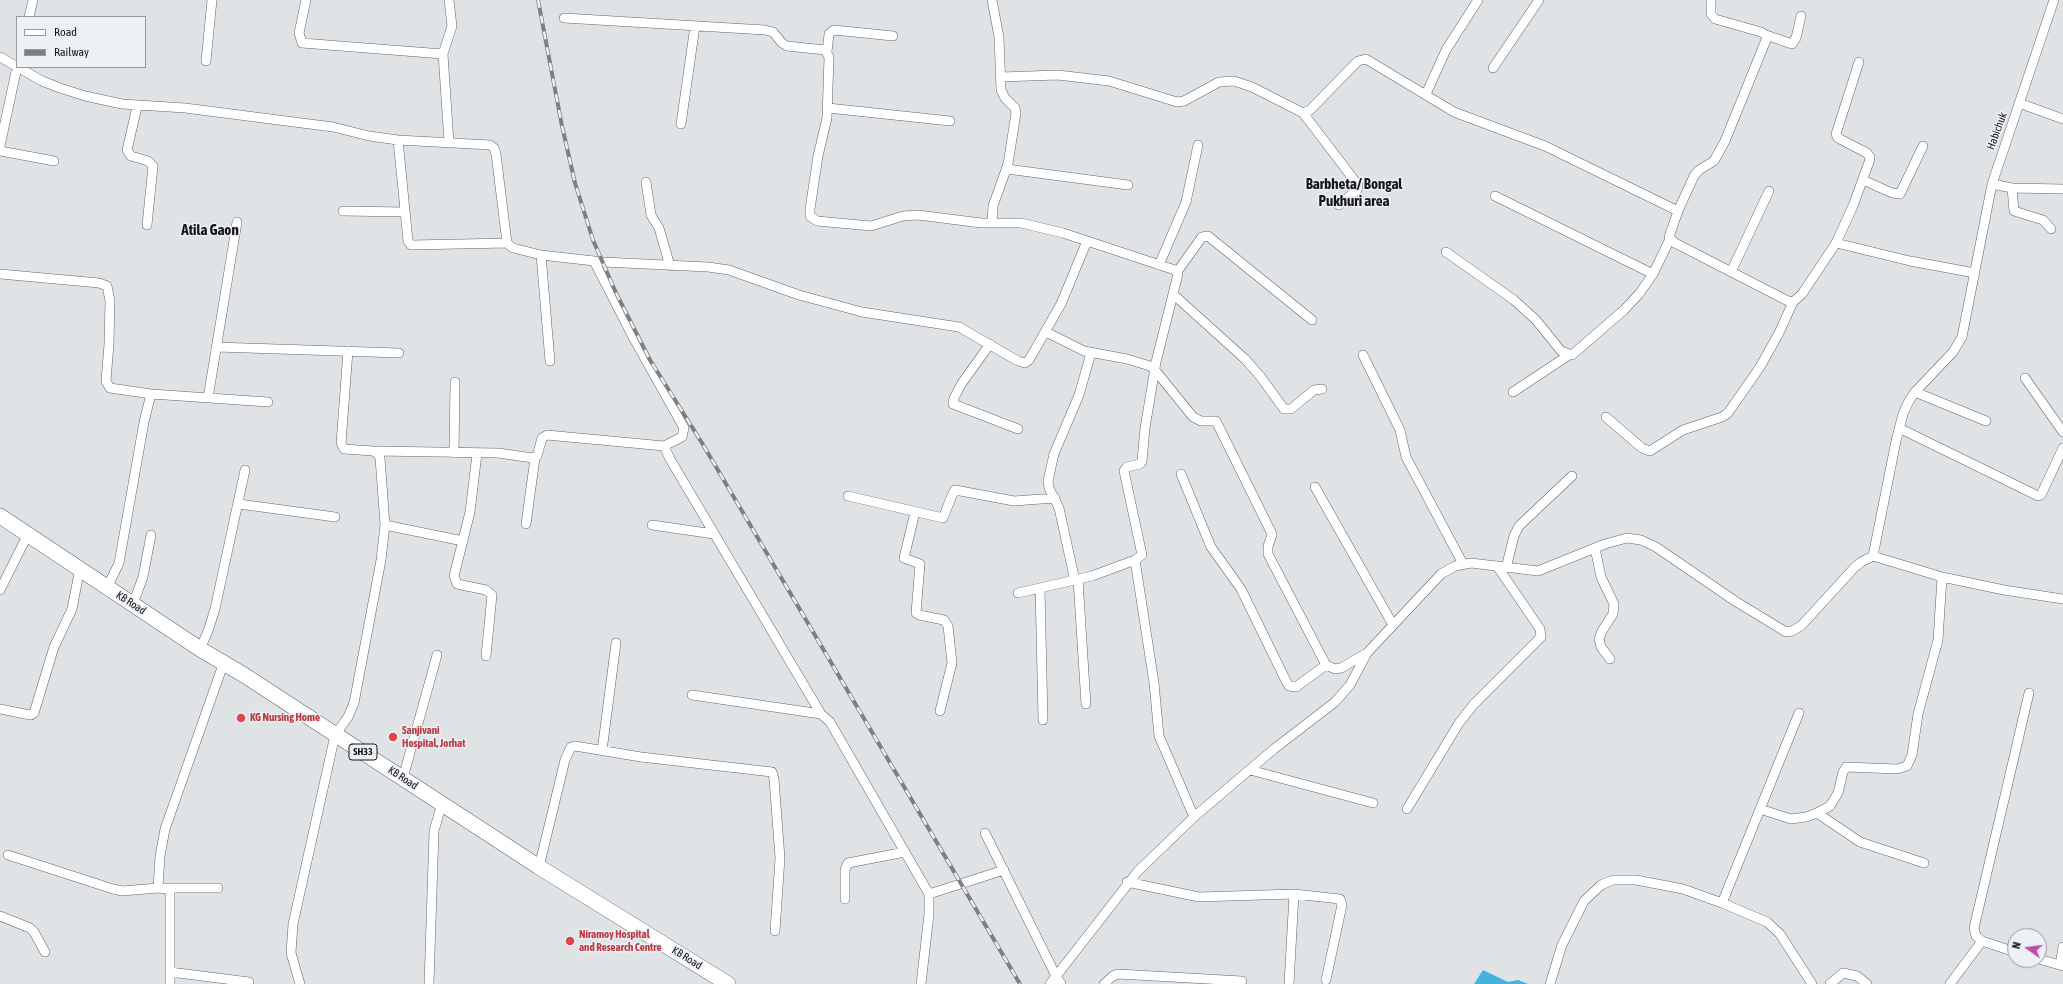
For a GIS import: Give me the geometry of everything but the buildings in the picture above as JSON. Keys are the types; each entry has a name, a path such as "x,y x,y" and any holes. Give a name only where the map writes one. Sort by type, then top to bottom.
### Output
{"main road":[{"name":"KB Road","path":"0,516 80,568 107,588 442,803 539,868 728,984"}],"street":[{"path":"29,16 33,0"},
{"path":"206,62 212,0"},
{"path":"306,0 299,33 302,43 307,45 443,54"},
{"path":"449,0 452,26 443,54 449,143"},
{"path":"992,0 999,37 1002,94 1015,108 1016,113 1007,169 993,206 992,222"},
{"path":"1426,94 1446,50 1478,0"},
{"path":"1493,68 1539,0"},
{"path":"1711,0 1710,14 1715,19 1792,44 1796,38 1800,16"},
{"name":"Habichuk","path":"1873,556 1899,428 1908,401 1953,352 1962,337 1992,184 2054,0"},
{"path":"564,18 769,31 784,45 821,48 828,52"},
{"path":"681,124 696,26"},
{"path":"893,36 834,30 829,34 828,108 810,209 810,216 813,219 871,226 910,215 981,223 1014,222 1042,227 1177,272"},
{"path":"1513,392 1569,355 1576,354 1624,310 1646,285 1670,240 1671,231 1678,211 1694,176 1699,170 1714,161 1725,141 1762,52 1766,35"},
{"path":"0,57 16,67"},
{"path":"1303,113 1310,110 1358,61 1362,59 1371,61 1454,112 1477,122 1545,146 1678,211"},
{"path":"1606,417 1642,448 1650,451 1683,430 1722,417 1728,413 1760,367 1793,302 1802,294 1836,243 1863,180 1870,157 1868,153 1838,138 1836,134 1859,62"},
{"path":"0,146 17,68 42,81 68,91 137,107 189,109 333,127 369,136 398,140 486,144 494,148 507,243"},
{"path":"1001,77 1058,75 1109,81 1177,102 1184,102 1219,82 1234,81 1252,87 1303,113 1358,185 1357,190 1339,205"},
{"path":"2020,104 2063,120"},
{"path":"137,107 127,150 131,156 148,161 153,166 147,226"},
{"path":"828,108 950,121"},
{"path":"398,140 408,241 411,245 507,243 513,248 541,255 594,261 729,270 799,295 862,312 959,327 1018,362 1026,363 1046,332 1067,290 1087,241"},
{"path":"1159,265 1186,202 1198,145"},
{"path":"1863,180 1892,193 1900,194 1923,146"},
{"path":"0,151 54,161"},
{"path":"1007,169 1128,185"},
{"path":"646,182 651,215 659,228 670,266"},
{"path":"1992,184 2012,188 2063,189"},
{"path":"2012,188 2014,211 2043,220 2051,229"},
{"path":"1731,272 1769,191"},
{"path":"1495,196 1653,274"},
{"path":"344,211 405,212"},
{"path":"208,398 237,222"},
{"path":"1018,593 1076,580 1140,558 1142,551 1124,471 1127,467 1140,464 1142,461 1145,428 1155,370 1178,279 1177,272 1202,237 1208,236 1312,320"},
{"path":"1670,240 1782,299 1793,302"},
{"path":"1836,243 1910,262 1975,273"},
{"path":"1446,252 1514,300 1536,320 1561,352 1569,355"},
{"path":"541,255 550,361"},
{"path":"526,524 535,458 542,438 547,435 664,446 682,437 684,428 632,337 594,261"},
{"path":"0,274 99,283 107,286 109,290 110,322 107,385 113,389 151,394 268,402"},
{"path":"1174,295 1245,359 1260,376 1284,409 1291,408 1314,390 1322,389"},
{"path":"1046,332 1076,348 1092,353 1128,359 1155,370 1193,417 1201,421 1216,421 1220,426 1271,532 1272,535 1268,546 1268,554 1326,665 1335,669 1341,668 1367,653"},
{"path":"990,344 962,383 954,398 954,404 1018,429"},
{"path":"216,347 400,353"},
{"path":"348,351 342,447 348,450 477,454 498,453 535,458"},
{"path":"1086,704 1076,580 1055,498 1049,488 1050,469 1083,384 1092,353"},
{"path":"1363,355 1400,430 1406,457 1463,564"},
{"path":"2025,378 2063,432"},
{"path":"454,453 455,382"},
{"path":"1915,392 1986,421"},
{"path":"107,588 119,563 142,430 151,394"},
{"path":"1899,428 2038,496 2041,495 2063,448"},
{"path":"664,446 670,459 821,714 830,722 835,730 929,894 929,914 921,984"},
{"path":"300,984 290,953 291,939 335,735 348,717 354,703 380,567 385,525 380,458 376,451"},
{"path":"477,454 472,497 454,581 457,584 490,592 492,595 486,656"},
{"path":"200,648 208,632 215,609 239,504 245,470"},
{"path":"1181,474 1211,547 1242,589 1289,686 1296,687 1326,665"},
{"path":"1501,567 1519,526 1572,476"},
{"path":"1315,487 1393,625"},
{"path":"848,496 944,518 952,492 958,490 1008,501 1055,498"},
{"path":"239,504 335,517"},
{"path":"915,512 904,558 920,564 916,612 919,615 944,620 948,626 952,663 940,711"},
{"path":"385,525 463,541"},
{"path":"652,525 714,534"},
{"path":"0,590 28,534"},
{"path":"133,604 143,577 151,535"},
{"path":"1050,984 1127,882 1194,817 1274,749 1339,698 1350,685 1367,653 1442,574 1455,566 1471,563 1538,571 1590,550 1627,538 1635,538 1648,542 1735,601 1786,632 1792,631 1801,626 1854,568 1861,562 1873,556 1942,577 2004,590 2063,599"},
{"path":"1590,550 1614,604 1614,614 1602,631 1599,639 1601,647 1610,658"},
{"path":"1136,560 1154,683 1159,736 1194,817"},
{"path":"1407,808 1459,723 1474,704 1541,636 1540,629 1501,567"},
{"path":"0,709 31,715 34,713 54,647 72,609 80,568"},
{"path":"1760,809 1791,819 1798,819 1817,813 1830,806 1834,800 1846,767 1897,770 1907,766 1910,762 1918,714 1938,640 1942,577"},
{"path":"1040,588 1043,720"},
{"path":"602,751 616,643"},
{"path":"403,778 437,655"},
{"path":"161,888 160,856 165,830 224,662"},
{"path":"2007,949 1982,941 1976,936 1974,928 2028,693"},
{"path":"692,695 821,714"},
{"path":"1722,903 1799,713"},
{"path":"539,868 568,752 571,747 575,746 602,751 772,772 774,779 780,858 775,931"},
{"path":"1250,770 1373,804"},
{"path":"429,984 434,831 442,803"},
{"path":"1817,813 1860,842 1924,863"},
{"path":"985,833 1056,976 1062,984"},
{"path":"845,899 845,870 848,863 905,852"},
{"path":"8,855 122,891 161,888 218,888"},
{"path":"929,894 1004,870"},
{"path":"1550,984 1556,960 1573,919 1584,901 1601,885 1613,880 1636,880 1683,889 1759,917 1774,927 1799,961 1812,984"},
{"path":"1127,882 1199,897 1294,894 1337,898 1342,901 1326,980"},
{"path":"161,888 170,893 170,984"},
{"path":"1289,984 1294,894"},
{"path":"0,916 30,928 34,932 45,952"},
{"path":"1950,984 1982,941"},
{"path":"2047,960 2062,965 2063,947"},
{"path":"170,972 249,982"},
{"path":"1830,984 1843,973 1857,976 1867,984"},
{"path":"1104,984 1113,976 1118,974 1242,981"}],"water":[{"path":"1483,970 1508,982 1518,980 1528,984 1474,984"}],"railway":[{"path":"538,0 562,126 575,183 593,240 616,293 650,360 702,443 1020,984"}],"place":[{"name":"KG Nursing Home","path":"241,718"},
{"name":"Sanjivani Hospital, Jorhat","path":"393,737"},
{"name":"Niramoy Hospital and Research Centre","path":"570,941"}],"district":[{"name":"Barbheta/ Bongal Pukhuri area","path":"1354,192"},
{"name":"Atila Gaon","path":"210,230"}]}
